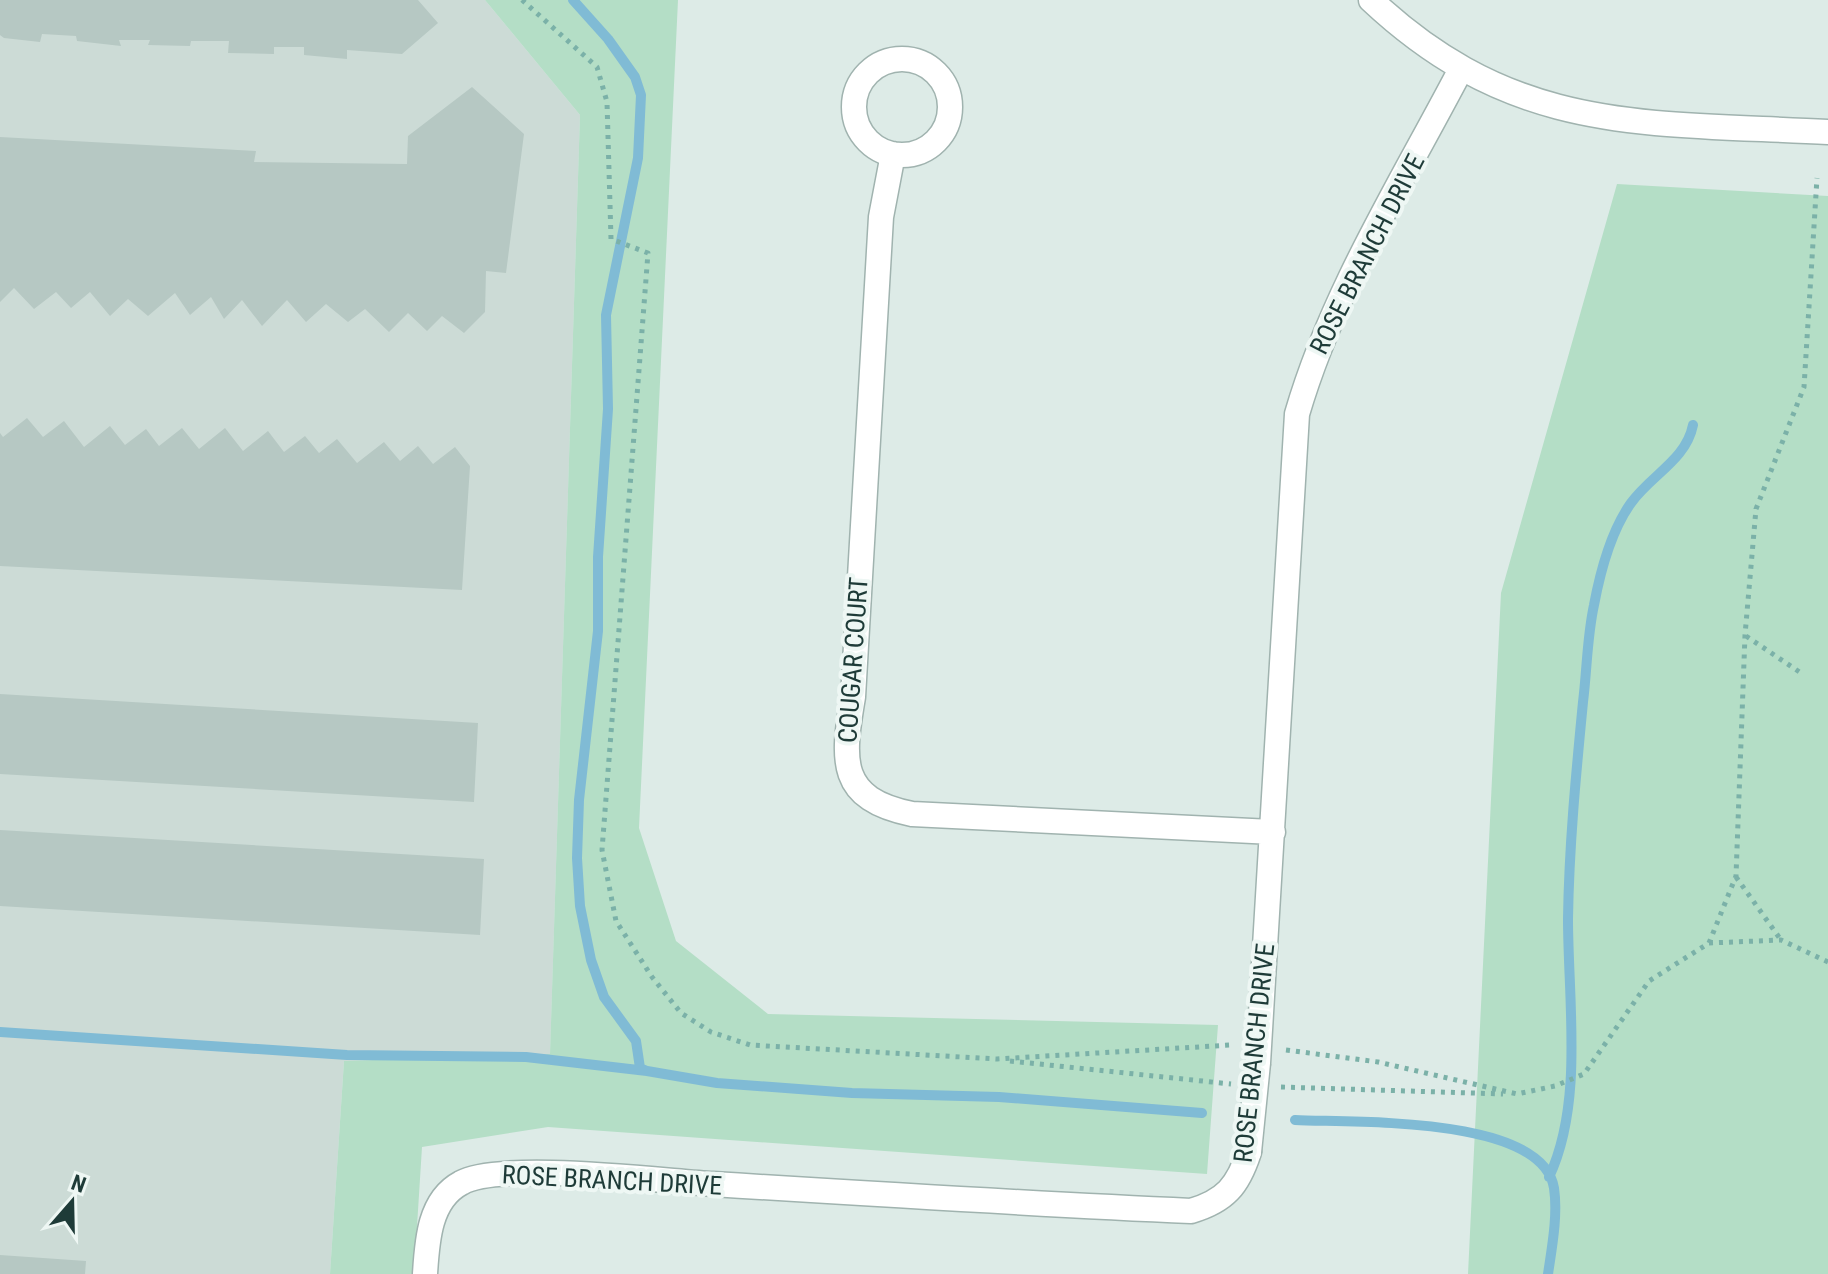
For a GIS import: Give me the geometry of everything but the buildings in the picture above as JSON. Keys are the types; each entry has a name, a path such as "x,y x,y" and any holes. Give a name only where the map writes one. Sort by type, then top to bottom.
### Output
{"street":[{"path":"1371,0 1426,48 1461,69 1532,100 1614,120 1828,132"},
{"name":"ROSE BRANCH DRIVE","path":"425,1274 427,1241 434,1214 459,1183 483,1174 589,1176 1191,1211 1211,1205 1230,1193 1249,1152 1258,1063 1297,414 1315,353 1349,277 1461,69"},
{"name":"COUGAR COURT","path":"893,154 881,217 853,697 844,746 849,774 862,795 883,808 912,814 1273,832"}],"path":[{"path":"522,0 597,67 607,102 611,239 648,253 602,850 616,921 652,977 681,1013 711,1032 750,1045 997,1059 1236,1085"},
{"path":"1709,943 1736,876 1745,635 1756,509 1804,387 1817,178"},
{"path":"1745,635 1801,673"},
{"path":"1736,876 1781,940"},
{"path":"1267,1086 1517,1094 1555,1086 1584,1074 1649,981 1709,943 1781,940 1828,962"},
{"path":"997,1059 1220,1044 1236,1046"},
{"path":"1284,1050 1378,1062 1517,1094"}],"shaded area":[{"path":"0,0 485,0 580,115 550,1055 344,1061 330,1274 0,1274"}],"green space":[{"path":"485,0 678,0 639,828 676,941 768,1014 1218,1025 1207,1174 548,1127 422,1147 414,1274 330,1274 344,1061 550,1054 580,115"},
{"path":"1617,184 1828,196 1828,1274 1468,1274 1501,593"}],"waterway":[{"path":"573,0 608,39 635,77 641,95 638,158 606,315 608,409 598,557 598,631 579,800 577,858 580,906 591,960 604,997 636,1041 640,1068 647,1071"},
{"path":"1549,1177 1560,1148 1570,1084 1570,865 1592,617 1607,552 1624,514 1639,493 1676,458 1693,425"},
{"path":"0,1032 347,1055 526,1057 647,1071 717,1083 852,1093 999,1097 1202,1113"},
{"path":"1295,1120 1441,1128 1482,1135 1516,1147 1542,1164 1554,1188 1555,1220 1548,1274"}]}
